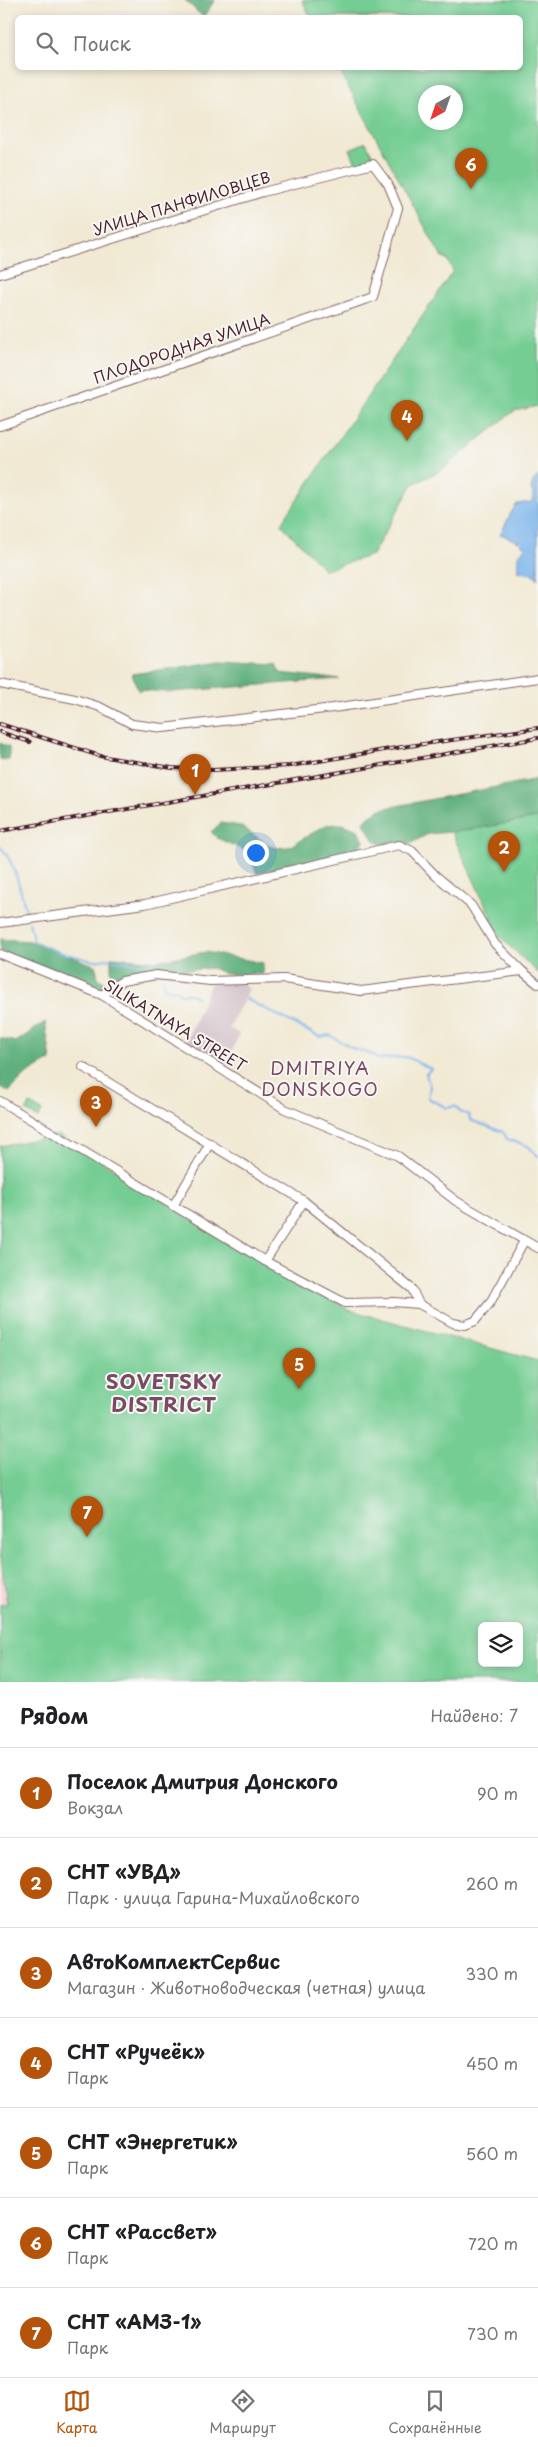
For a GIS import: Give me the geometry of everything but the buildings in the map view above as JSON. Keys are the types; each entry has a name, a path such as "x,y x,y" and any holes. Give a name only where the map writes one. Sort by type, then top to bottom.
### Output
{"street":[{"name":"УЛИЦА ПАНФИЛОВЦЕВ","path":"0,274 263,192 373,164 388,184 398,208 373,297"},
{"name":"ПЛОДОРОДНАЯ УЛИЦА","path":"0,426 373,297"},
{"path":"0,684 74,699 100,707 132,724 163,728 333,708 538,678"},
{"path":"0,923 145,904 399,845 412,851 435,875 471,905 495,944 538,984"},
{"name":"SILIKATNAYA STREET","path":"0,954 102,995 285,1109 398,1156 456,1201 538,1248"},
{"path":"102,995 122,982 156,975 210,981 284,979 361,991 522,971"},
{"path":"83,1067 304,1201 412,1289 420,1304"},
{"path":"0,1101 265,1261 345,1303 394,1302 420,1304 453,1323 465,1325 475,1321 490,1303 524,1241"},
{"path":"172,1206 210,1143"},
{"path":"265,1261 304,1201"}],"shaded area":[{"path":"241,982 249,989 229,1028 239,1034 226,1067 186,1042 211,983"},
{"path":"0,1575 3,1575 7,1604 0,1605"}],"green space":[{"path":"185,0 215,0 204,15 201,15"},
{"path":"302,0 538,0 538,406 514,411 440,471 413,484 372,555 325,570 281,524 453,271 447,259 441,256 339,70 523,70 523,15 310,15"},
{"path":"366,142 374,159 357,166 350,149"},
{"path":"221,661 276,664 280,673 339,679 170,692 138,690 132,674"},
{"path":"0,743 9,747 9,760 0,759"},
{"path":"538,779 538,818 462,831 428,834 410,844 395,842 382,845 372,838 364,822 369,816 381,809"},
{"path":"538,788 538,973 500,937 440,807"},
{"path":"221,823 240,826 274,848 289,847 326,825 342,824 358,830 364,841 356,851 257,873 246,851 217,838 211,832"},
{"path":"0,939 30,941 96,966 98,979 110,985 99,991 0,951"},
{"path":"206,952 263,963 263,974 225,974 212,968 122,976 111,974 111,957 155,961"},
{"path":"45,1022 51,1060 27,1074 9,1092 0,1087 0,1038 16,1042"},
{"path":"30,1104 42,1111 38,1118 26,1111"},
{"path":"58,1135 349,1310 538,1361 538,1682 0,1682 0,1605 7,1604 0,1552 0,1146"}],"water":[{"path":"538,476 538,579 535,575 518,571 518,555 525,548 519,542 500,534 517,504 532,502 533,493 531,489 533,481"}],"waterway":[{"path":"0,847 5,852 14,869 28,918"},
{"path":"29,922 34,942 59,952 93,961 108,959 163,967 163,974"},
{"path":"163,979 164,988 177,990 180,994 192,994 197,997"},
{"path":"246,999 320,1037 329,1035 354,1049 374,1055 377,1059 407,1057 431,1069 426,1074 430,1087 428,1098 447,1108 455,1106 460,1112 469,1115 470,1120 503,1132 507,1139 528,1146 538,1156"}],"railway":[{"path":"0,724 100,756 172,768 213,770 290,766 402,747 538,728"},
{"path":"0,732 30,742"},
{"path":"0,831 538,738"}],"place":[{"name":"СНТ «Рассвет»","path":"471,189"},
{"name":"СНТ «Ручеёк»","path":"407,441"},
{"name":"Поселок Дмитрия Донского","path":"195,795"},
{"name":"СНТ «УВД»","path":"504,872"},
{"name":"АвтоКомплектСервис","path":"96,1127"},
{"name":"СНТ «Энергетик»","path":"299,1389"},
{"name":"СНТ «АМЗ-1»","path":"87,1537"}],"district":[{"name":"DMITRIYA DONSKOGO","path":"320,1079"},
{"name":"SOVETSKY DISTRICT","path":"164,1394"}]}
